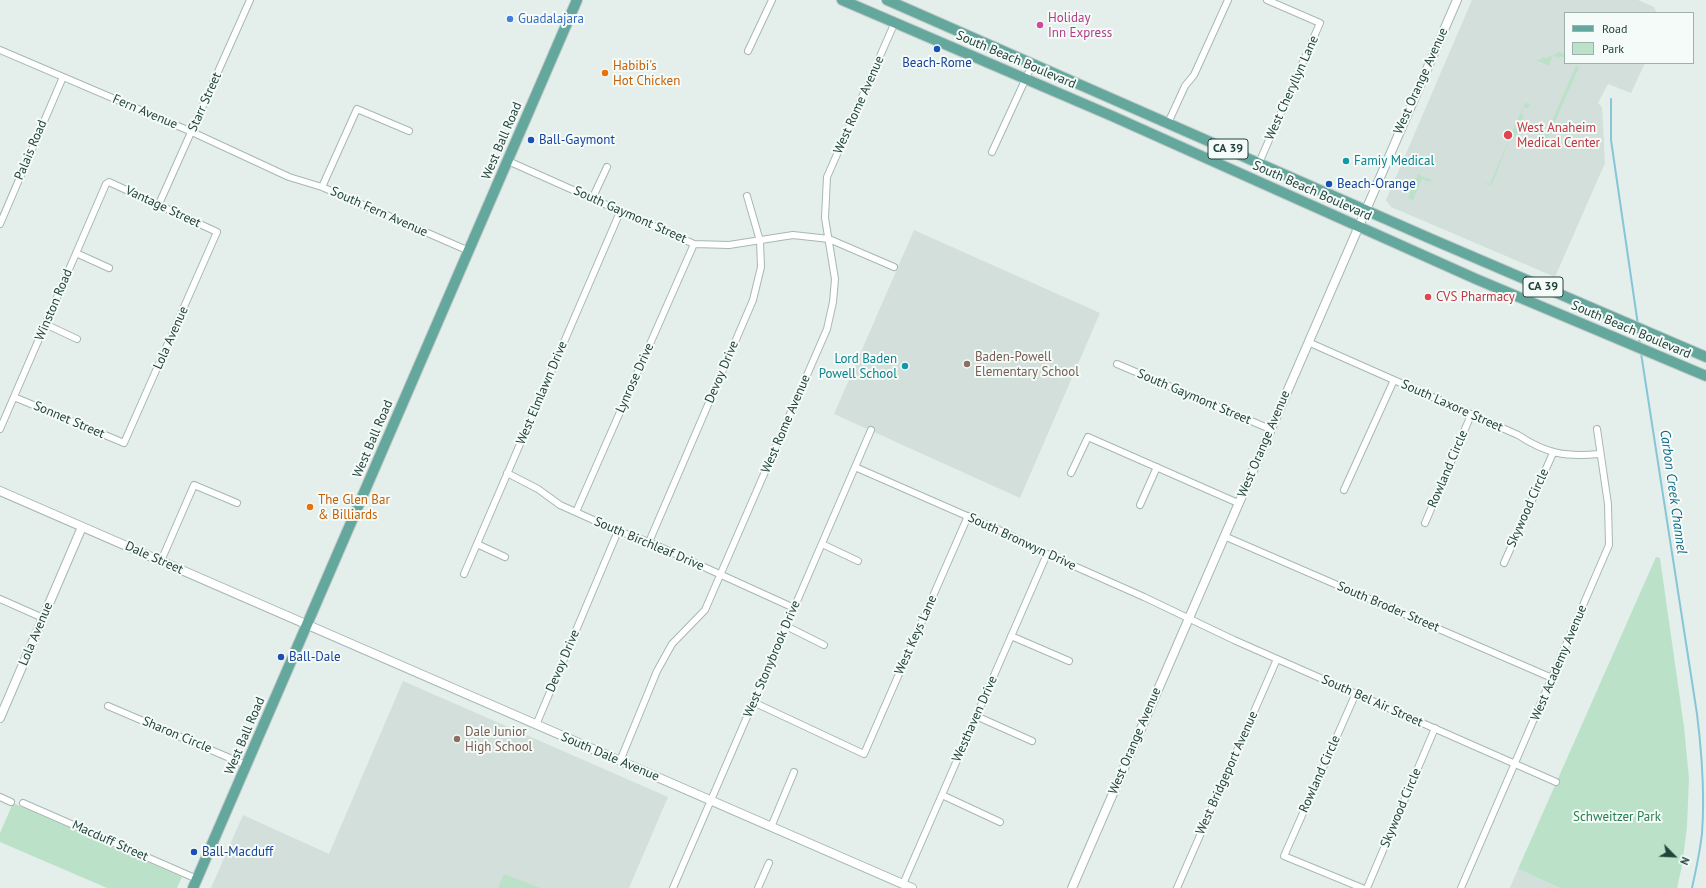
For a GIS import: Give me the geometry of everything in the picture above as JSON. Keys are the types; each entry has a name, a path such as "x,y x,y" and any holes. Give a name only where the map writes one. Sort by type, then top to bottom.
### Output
{"main road":[{"name":"West Ball Road","path":"195,883 577,0"},
{"name":"South Beach Boulevard","path":"842,0 1026,78 1476,278 1706,376"},
{"name":"South Beach Boulevard","path":"887,0 1032,65 1706,357"}],"street":[{"name":"Starr Street","path":"159,204 250,0"},
{"path":"748,51 772,0"},
{"path":"1168,123 1186,86 1194,75 1228,0"},
{"name":"West Cheryllyn Lane","path":"1259,163 1320,23 1267,0"},
{"name":"West Orange Avenue","path":"1072,888 1457,0"},
{"name":"West Rome Avenue","path":"620,761 656,671 672,644 705,610 827,328 833,302 835,279 825,218 827,177 895,22"},
{"name":"Fern Avenue","path":"0,50 192,132 289,177"},
{"path":"992,152 1032,65"},
{"name":"Palais Road","path":"0,224 63,77"},
{"path":"322,187 357,109 409,131"},
{"name":"South Gaymont Street","path":"508,161 694,244 729,245 793,235 828,239 894,267"},
{"path":"592,199 606,167"},
{"name":"South Fern Avenue","path":"289,177 322,187 469,251"},
{"name":"Vantage Street","path":"109,182 218,232"},
{"name":"Winston Road","path":"0,429 106,184 109,182"},
{"name":"Devoy Drive","path":"649,542 752,300 761,266 760,241 747,196"},
{"name":"West Elmlawn Drive","path":"464,574 620,212"},
{"name":"Lola Avenue","path":"124,443 218,232"},
{"name":"Lynrose Drive","path":"576,512 694,244"},
{"path":"76,253 109,268"},
{"path":"46,324 77,339"},
{"name":"South Laxore Street","path":"1308,342 1518,435 1543,450 1577,456 1599,454"},
{"name":"South Gaymont Street","path":"1117,364 1270,429"},
{"path":"1344,490 1394,380"},
{"name":"Sonnet Street","path":"14,397 124,443"},
{"name":"Rowland Circle","path":"1425,523 1472,415"},
{"name":"West Academy Avenue","path":"1461,888 1609,545 1608,504 1599,454 1597,429"},
{"name":"West Stonybrook Drive","path":"673,888 871,430"},
{"path":"1071,473 1088,437 1238,503"},
{"name":"Skywood Circle","path":"1504,563 1553,452"},
{"path":"1140,505 1158,467"},
{"name":"South Bronwyn Drive","path":"855,468 968,516 1008,534 1046,554 1189,618"},
{"name":"South Birchleaf Drive","path":"508,473 538,489 560,505 618,531 649,542 794,608"},
{"path":"161,561 194,485 237,503"},
{"name":"Dale Street","path":"0,491 307,625"},
{"name":"West Keys Lane","path":"753,702 864,754 968,516"},
{"name":"Lola Avenue","path":"0,718 4,700 43,618 82,527"},
{"name":"Devoy Drive","path":"536,724 618,531"},
{"name":"South Broder Street","path":"1224,536 1552,678"},
{"path":"477,544 505,557"},
{"path":"822,544 858,561"},
{"name":"Westhaven Drive","path":"898,884 942,795 1046,554"},
{"path":"0,600 43,618"},
{"name":"South Bel Air Street","path":"1189,618 1277,659 1556,782"},
{"name":"South Dale Avenue","path":"307,625 711,800 898,884 912,888"},
{"path":"786,626 824,645"},
{"path":"1011,636 1069,661"},
{"name":"West Bridgeport Avenue","path":"1177,888 1277,659"},
{"name":"Rowland Circle","path":"1356,693 1284,856 1362,888"},
{"name":"Sharon Circle","path":"108,706 246,765"},
{"path":"976,716 1032,741"},
{"name":"Skywood Circle","path":"1367,888 1435,728"},
{"path":"771,827 794,772"},
{"path":"942,795 1000,822"},
{"path":"0,797 11,802"},
{"name":"Macduff Street","path":"24,803 195,883"},
{"path":"758,888 769,863"}],"shaded area":[{"name":"West Anaheim Medical Center","path":"1472,0 1638,0 1654,7 1656,12 1564,12 1564,64 1645,64 1631,93 1608,84 1598,103 1602,107 1605,163 1555,277 1391,207 1386,200"},
{"name":"Baden-Powell Elementary School","path":"914,230 1100,313 1020,498 834,414"},
{"name":"Dale Junior High School","path":"403,681 668,797 629,888 211,888 243,815 329,854"},
{"path":"1518,869 1560,888 1510,888"}],"green space":[{"path":"1560,52 1564,54 1564,58 1560,56 1559,58 1553,55"},
{"path":"1553,55 1549,66 1536,60 1542,59 1542,57 1546,58"},
{"path":"1576,66 1579,67 1545,144 1542,144"},
{"path":"1525,103 1530,104 1528,108 1524,107 1521,114 1524,116 1516,137 1511,138 1509,141 1492,184 1490,185 1483,182 1490,184"},
{"path":"1418,174 1432,180 1429,182 1422,179 1413,200 1408,198"},
{"name":"Schweitzer Park","path":"1656,557 1660,558 1684,727 1689,778 1687,827 1682,866 1677,888 1560,888 1518,869"},
{"path":"13,803 182,877 177,888 107,888 0,842 0,833"},
{"path":"504,874 540,888 498,888"}],"waterway":[{"name":"Carbon Creek Channel","path":"1611,99 1611,140 1638,325"},
{"name":"Carbon Creek Channel","path":"1638,331 1640,344"},
{"name":"Carbon Creek Channel","path":"1641,353 1697,714 1700,744 1703,788 1703,818 1699,854 1692,888"}],"place":[{"name":"Guadalajara","path":"510,19"},
{"name":"Holiday Inn Express","path":"1040,25"},
{"name":"Beach-Rome","path":"937,49"},
{"name":"Habibi's Hot Chicken","path":"605,73"},
{"name":"West Anaheim Medical Center","path":"1508,135"},
{"name":"Ball-Gaymont","path":"531,140"},
{"name":"Famiy Medical","path":"1346,161"},
{"name":"Beach-Orange","path":"1329,184"},
{"name":"CVS Pharmacy","path":"1428,297"},
{"name":"Baden-Powell Elementary School","path":"967,364"},
{"name":"Lord Baden Powell School","path":"905,366"},
{"name":"The Glen Bar & Billiards","path":"310,507"},
{"name":"Ball-Dale","path":"281,657"},
{"name":"Dale Junior High School","path":"457,739"},
{"name":"Ball-Macduff","path":"194,852"}]}
